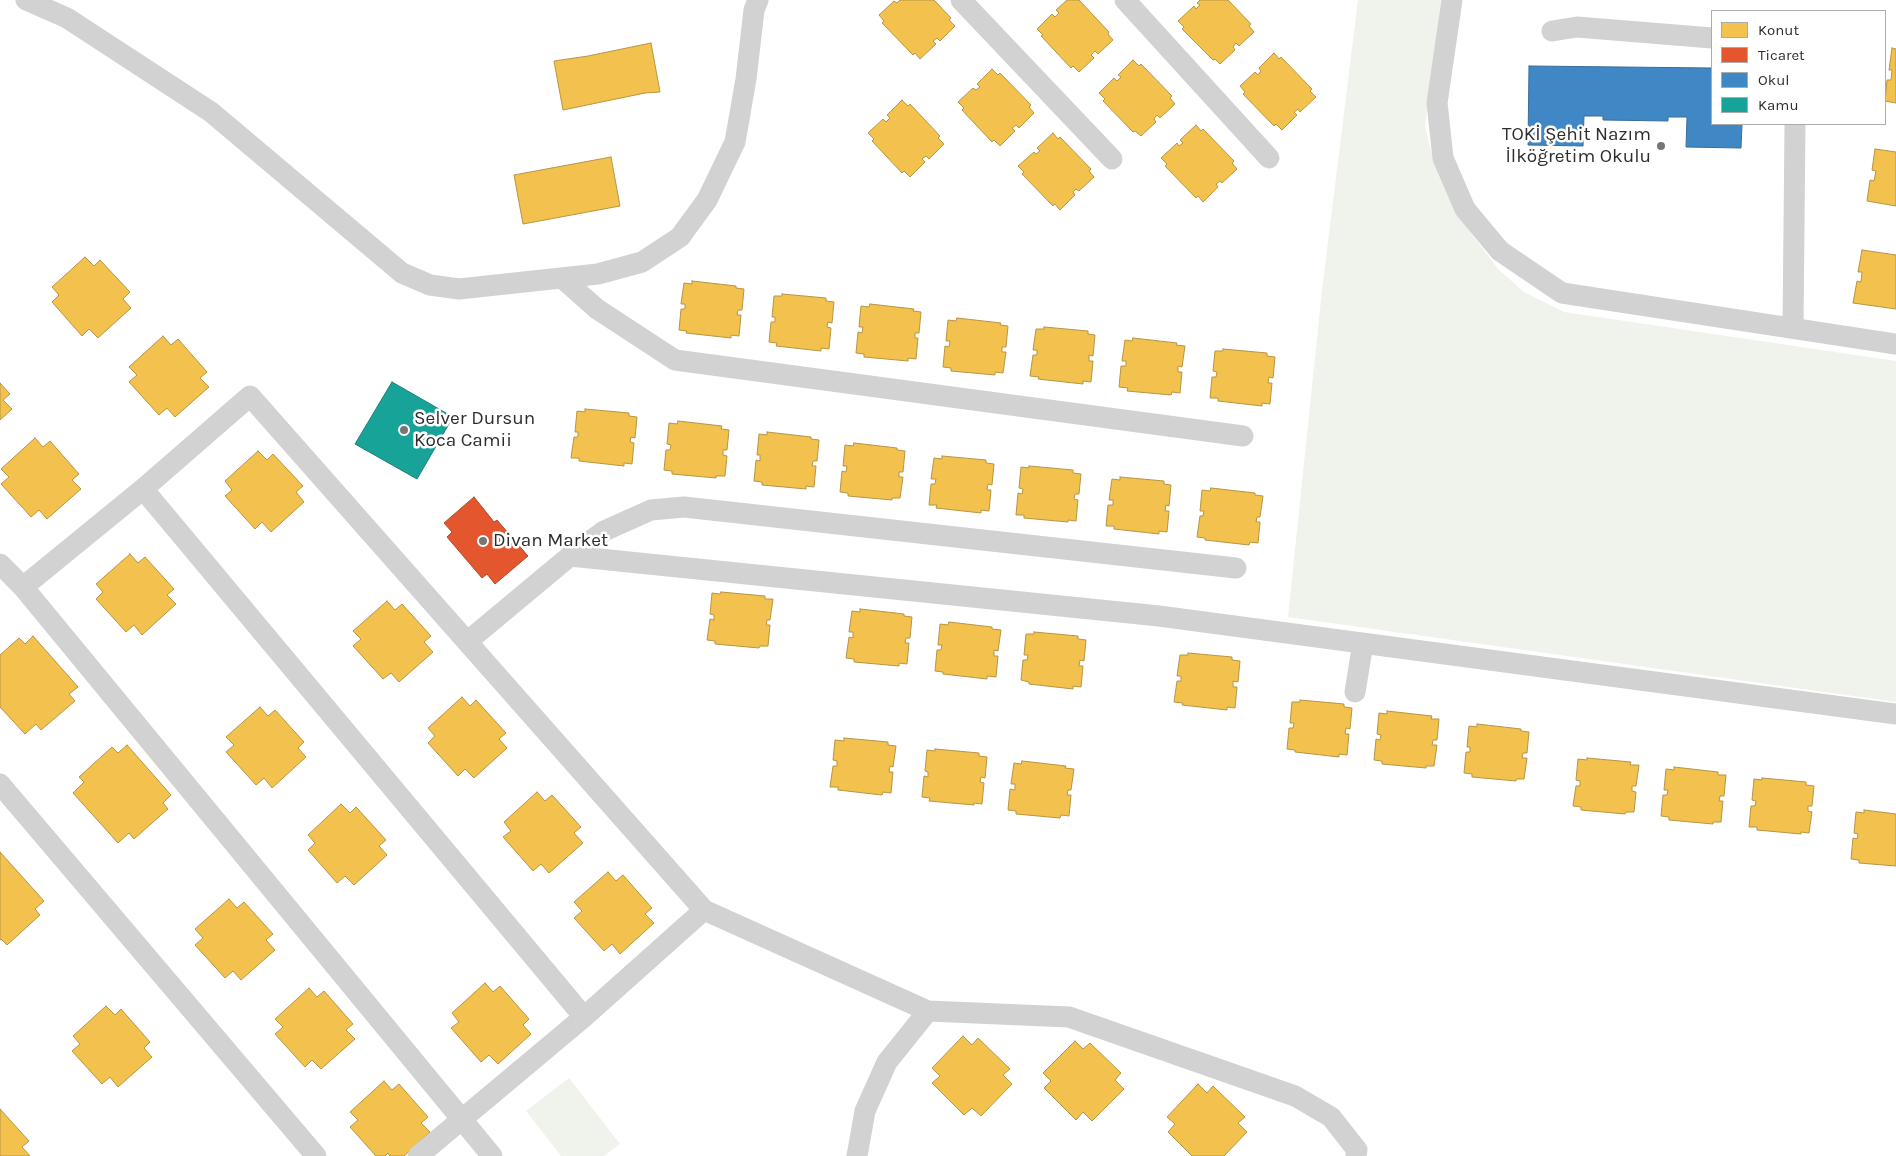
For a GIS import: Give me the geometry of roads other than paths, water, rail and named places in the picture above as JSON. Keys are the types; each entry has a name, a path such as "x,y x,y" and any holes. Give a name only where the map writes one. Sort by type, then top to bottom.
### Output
{"street":[{"path":"26,0 67,18 211,112 402,273 430,285 460,289 598,274 642,262 680,237 707,200 735,142 746,79 754,10 758,0"},
{"path":"961,0 1112,159"},
{"path":"1126,0 1269,158"},
{"path":"1452,0 1437,103 1443,158 1465,209 1500,252 1562,293 1896,344"},
{"path":"1552,31 1577,27 1711,38"},
{"path":"1793,328 1796,125"},
{"path":"562,278 596,309 675,360 1243,436"},
{"path":"22,587 143,489 250,396 704,910 928,1011 1070,1017 1295,1096 1331,1117 1357,1150 1356,1156"},
{"path":"143,489 584,1017"},
{"path":"468,641 570,556 604,531 651,510 684,507 1236,568"},
{"path":"570,556 1159,616 1896,714"},
{"path":"0,564 22,587 492,1156"},
{"path":"1355,692 1363,643"},
{"path":"0,784 316,1156"},
{"path":"418,1156 584,1017 704,910"},
{"path":"857,1156 865,1111 887,1062 928,1011"}],"place":[{"name":"TOKİ Şehit Nazım İlköğretim Okulu","path":"1661,146"},
{"name":"Selver Dursun Koca Camii","path":"404,430"},
{"name":"Divan Market","path":"483,541"}]}
